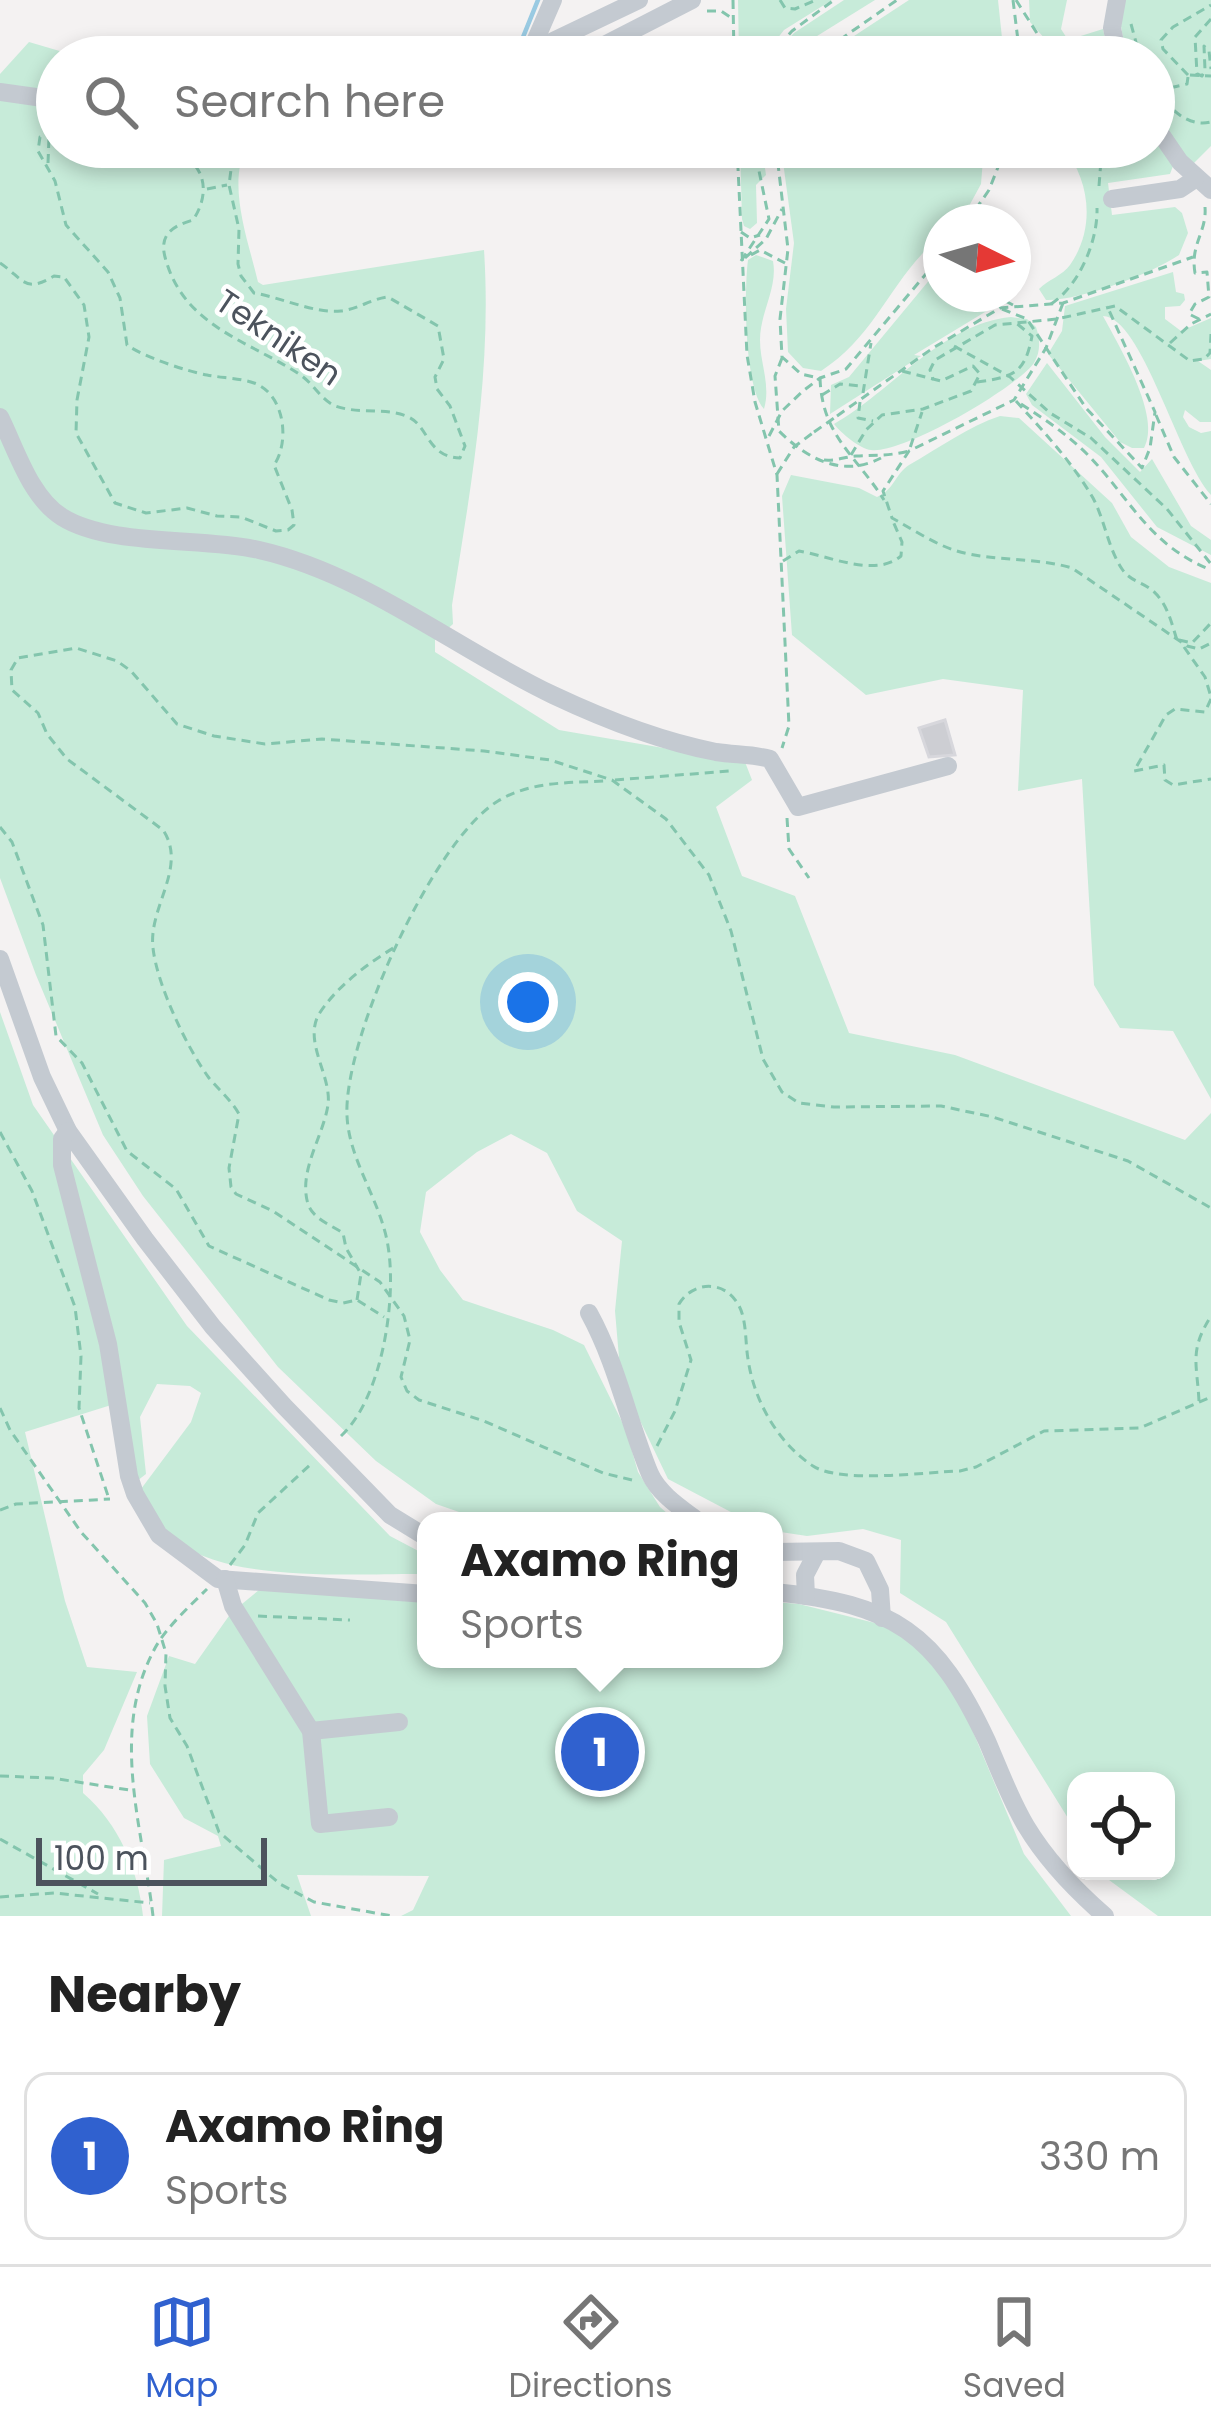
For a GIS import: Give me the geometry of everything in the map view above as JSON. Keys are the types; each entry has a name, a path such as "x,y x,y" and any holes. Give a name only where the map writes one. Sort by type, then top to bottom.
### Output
{"street":[{"path":"537,36 553,0"},
{"path":"566,36 639,0"},
{"path":"622,36 692,0"},
{"path":"1114,36 1117,0"},
{"path":"0,92 36,97"},
{"path":"1112,199 1203,184 1175,150"},
{"path":"0,417 34,484 61,516 97,529 259,550 354,586 550,694 641,734 770,759 798,808 948,766"},
{"path":"0,959 42,1077 68,1131 213,1327 358,1484 390,1515 417,1532"},
{"path":"68,1131 62,1139 62,1165 108,1344 135,1494 159,1534 221,1579 238,1615 311,1731 320,1824 389,1817"},
{"path":"589,1312 613,1364 651,1476 687,1512"},
{"path":"783,1552 839,1551 866,1561 880,1590 882,1618"},
{"path":"806,1596 805,1575 816,1554"},
{"path":"221,1579 417,1593"},
{"path":"783,1593 842,1603 882,1618 913,1634 950,1670 1024,1822 1048,1860 1105,1916"},
{"path":"311,1731 399,1722"}],"path":[{"path":"733,0 733,36"},
{"path":"780,0 785,8 795,10 816,0"},
{"path":"787,36 834,0"},
{"path":"845,36 897,0"},
{"path":"1015,1 1018,36"},
{"path":"1015,1 1038,36"},
{"path":"1164,36 1211,5"},
{"path":"1130,18 1135,36"},
{"path":"1202,76 1197,74 1196,38 1211,19"},
{"path":"1175,62 1188,75 1202,76 1211,72 1204,46 1202,76"},
{"path":"1175,86 1186,84 1188,75"},
{"path":"1175,112 1193,124 1211,121"},
{"name":"Tekniken","path":"0,263 26,284 64,278 84,305 89,337 76,400 76,433 115,503 146,513 187,508 241,517 276,530 294,525 274,465 285,441 274,400 252,382 198,374 127,345 120,298 108,272 66,225 50,168"},
{"path":"195,168 207,189 229,185"},
{"name":"Tekniken","path":"207,189 193,220 173,226 164,238 168,266 196,314 221,333 296,372 330,404 410,417 429,444 442,454 460,458 465,446 450,406 437,389 435,377 444,358 438,326 388,297 336,312 297,305 277,294 254,293 241,276 239,229 229,185 231,168"},
{"path":"737,168 747,355 777,476 782,562 789,725 787,740 770,759"},
{"path":"740,263 761,234 769,209 759,168"},
{"path":"778,168 786,264 780,319 782,357 775,376 776,422 794,447 817,459 845,469 864,467 909,451 1014,400 1046,348 1063,304"},
{"path":"979,204 999,168"},
{"path":"1050,305 1063,296 1078,274 1097,220 1101,168"},
{"path":"1199,320 1189,314 1195,304 1208,298 1207,272 1195,273 1193,257 1206,210 1203,184"},
{"path":"740,263 766,239 783,208"},
{"path":"738,230 750,238 761,234"},
{"path":"740,263 760,250 786,264"},
{"path":"1031,306 1063,304 1193,257"},
{"path":"768,438 782,410 820,378 846,369 923,278"},
{"path":"1108,306 1174,457 1211,505"},
{"path":"933,379 930,370 935,360 970,336 1014,321 1058,319 1108,306 1123,308 1190,361 1204,359 1211,349 1211,334"},
{"path":"777,476 794,447 900,370 993,312"},
{"path":"1009,312 1027,320 1086,408 1142,468 1150,448 1154,409"},
{"path":"1168,343 1211,314"},
{"path":"977,382 1010,377 1019,370 1032,336 1014,321"},
{"path":"951,337 970,336"},
{"path":"871,342 856,412 859,418 876,421"},
{"path":"955,346 1010,377 1118,462 1167,509 1211,567"},
{"path":"1029,352 1046,348"},
{"path":"782,357 801,374 820,378"},
{"path":"1204,359 1211,367"},
{"path":"851,455 876,421 889,412 900,415 971,391 980,374 973,366 947,380 900,370"},
{"path":"1019,370 1022,375 1031,371"},
{"path":"820,378 830,430 864,467 892,518 946,548 970,555 1072,568 1177,640 1199,649 1211,643"},
{"path":"820,396 849,382 862,386 862,397"},
{"path":"1014,400 1066,433 1151,533 1185,560 1211,567"},
{"path":"1014,400 1058,447 1109,533 1122,570 1163,603 1177,640 1205,677 1211,698 1205,712 1175,709 1166,715 1134,771 1164,764 1165,780 1173,785 1211,778"},
{"path":"782,562 799,551 873,566 890,565 901,556 902,542 883,491 909,451 923,409"},
{"path":"817,459 881,458"},
{"path":"1177,640 1192,643 1211,623"},
{"path":"1211,1217 1209,1208 1128,1161 993,1117 941,1106 815,1107 790,1099 770,1078 763,1059 731,931 710,875 666,819 612,781 550,760 484,751 322,739 265,744 214,736 177,724 131,671 102,656 76,648 18,658 14,663 12,690 38,713 67,759 163,830 172,844 169,878 154,925 153,952 183,1032 208,1076 239,1114 229,1168 231,1187 380,1282 404,1316 410,1340 401,1377 407,1391 419,1400 484,1421 602,1473 640,1482 651,1476 659,1440 690,1366 677,1314 679,1304 691,1290 704,1285 724,1291 741,1310 748,1366 776,1431 814,1467 835,1474 976,1468 1045,1431 1140,1428 1211,1397"},
{"path":"335,1441 358,1418 372,1390 388,1294 388,1247 346,1109 353,1061 396,946 443,863 476,817 496,802 538,786 735,770"},
{"path":"789,798 789,849 809,878"},
{"path":"0,826 11,842 43,925 56,1036 82,1064 128,1151 176,1189 209,1246 328,1300 357,1300 386,1318"},
{"path":"357,1300 362,1280 343,1233 316,1216 307,1199 311,1161 328,1101 315,1027 321,1012 355,974 396,946"},
{"path":"0,1132 32,1191 75,1307 81,1356 79,1408 110,1499"},
{"path":"1199,1402 1194,1357 1199,1335 1211,1316"},
{"path":"0,1408 10,1430 81,1532 145,1603 163,1638 170,1718 187,1746 220,1832 280,1884 314,1902 392,1916"},
{"path":"153,1916 132,1790 138,1702 151,1655 242,1552 258,1513 310,1464"},
{"path":"0,1510 16,1504 135,1494"},
{"path":"238,1615 350,1620"},
{"path":"0,1776 132,1790"},
{"path":"0,1839 102,1897"},
{"path":"0,1897 54,1894 152,1904"}],"green space":[{"path":"738,0 832,0 779,36 739,36"},
{"path":"844,0 875,0 817,36 791,36"},
{"path":"909,0 998,0 1002,36 854,36"},
{"path":"1029,0 1067,0 1061,29 1065,36 1042,36 1030,22"},
{"path":"1124,0 1211,0 1211,146 1192,165 1175,143 1175,36 1123,36"},
{"path":"29,42 36,44 36,168 240,168 245,232 258,282 263,285 484,250 485,340 478,428 453,624 435,640 435,652 559,730 745,762 752,780 716,807 742,876 795,896 849,1033 955,1055 1185,1140 1211,1113 1211,1916 1158,1916 1109,1880 1175,1880 1175,1772 1067,1772 1067,1817 946,1622 900,1593 901,1540 863,1529 807,1536 783,1532 783,1512 731,1512 668,1479 621,1381 615,1311 622,1241 577,1211 547,1153 511,1134 477,1152 426,1192 420,1232 463,1300 584,1345 626,1430 638,1472 666,1512 459,1512 436,1504 376,1461 278,1367 143,1196 103,1135 0,878 0,74"},
{"path":"741,168 765,168 766,175 756,185 757,223 750,229 742,219"},
{"path":"784,168 982,168 981,184 970,204 923,204 923,253 857,340 821,371 803,368 788,352 786,309 794,243"},
{"path":"1076,168 1172,168 1170,174 1108,183 1112,215 1175,207 1188,233 1179,255 1151,270 1077,296 1046,300 1039,289 1070,265 1084,236 1086,204"},
{"path":"756,255 773,261 774,271 760,340 764,409 752,381 747,338 748,260"},
{"path":"1173,272 1176,292 1184,294 1185,300 1180,306 1165,307 1165,319 1181,331 1211,318 1211,359 1198,361 1211,370 1211,422 1200,422 1185,410 1183,417 1201,433 1211,431 1211,495 1198,477 1146,364 1117,323 1103,316 1143,401 1148,435 1144,448 1120,442 1048,354 1062,331 1065,306"},
{"path":"923,288 923,312 985,312 830,414 831,385 849,377"},
{"path":"1027,319 1036,327 1038,354 1023,374 982,403 931,432 886,449 862,447 834,424 940,345 986,322"},
{"path":"1047,363 1105,437 1140,472 1152,459 1191,526 1211,540 1211,555 1157,527 1101,457 1032,405 1026,394"},
{"path":"1000,416 1019,418 1112,503 1131,537 1169,567 1211,583 1211,1099 1173,1031 1120,1028 1094,985 1082,779 1018,791 1023,690 943,679 866,695 792,635 782,496 791,475 859,488 877,497 909,465"},
{"path":"0,1012 33,1105 187,1326 390,1536 417,1550 417,1574 256,1569 194,1552 171,1536 141,1489 191,1422 201,1393 190,1386 157,1384 140,1417 146,1474 137,1481 124,1401 25,1432 65,1601 87,1667 137,1672 104,1750 83,1775 83,1793 125,1848 143,1916 0,1916"},
{"path":"259,1590 417,1598 417,1668 783,1668 783,1603 879,1624 902,1634 954,1686 1024,1854 1071,1916 401,1916 413,1910 429,1876 297,1875 311,1916 162,1916 164,1860 221,1846 218,1836 184,1818 150,1764 147,1716 169,1656 195,1664 231,1613"}],"building":[{"path":"945,720 955,755 929,757 919,728"}],"waterway":[{"path":"523,36 538,0"}],"place":[{"name":"Axamo Ring","path":"600,1752"}]}
